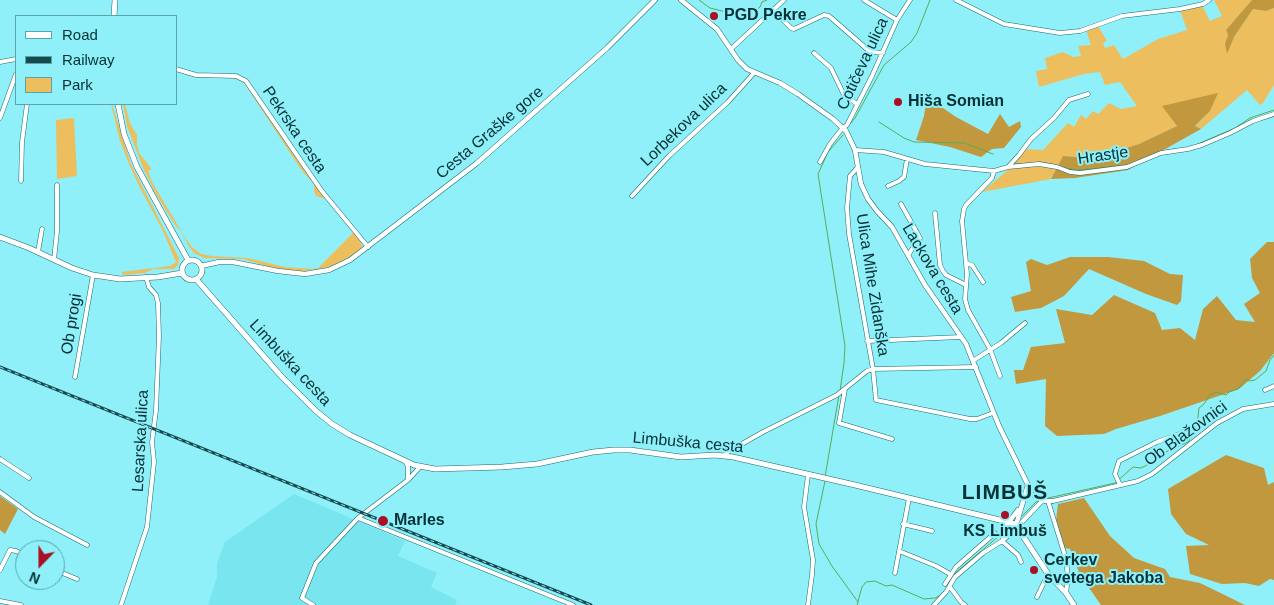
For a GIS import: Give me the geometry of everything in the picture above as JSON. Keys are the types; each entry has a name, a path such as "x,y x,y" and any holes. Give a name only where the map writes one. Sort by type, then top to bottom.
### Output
{"main road":[{"path":"114,15 115,0"},
{"path":"118,105 124,134 137,168 188,260"},
{"path":"0,237 76,270 94,275 120,278 165,276 182,273"},
{"path":"188,260 196,260 201,266 201,274 196,278 188,279 182,273 182,267 188,260"},
{"name":"Limbuška cesta","path":"196,278 281,376 316,411 340,429 420,467 452,469 537,464 593,452 614,450 635,450 681,457 724,456 951,508 982,516 1008,528"},
{"path":"1016,526 1048,574 1066,593 1074,605"},
{"path":"1008,528 1016,526"},
{"path":"1008,528 1016,531 1016,526"},
{"path":"1008,528 1030,547"}],"street":[{"name":"Cesta Graške gore","path":"201,266 226,261 295,274 329,270 350,260 484,157 607,48 655,0"},
{"name":"Lackova cesta","path":"682,0 715,27 738,60 754,73 786,87 844,128 855,150 861,184 868,199 892,227 974,360 993,413 1028,485 1027,492"},
{"path":"731,50 784,0"},
{"path":"864,0 897,20"},
{"name":"Cotičeva ulica","path":"820,162 830,144 848,125 897,20 910,0"},
{"path":"956,0 1004,24 1060,33 1080,31 1122,16 1180,9 1204,4 1209,0"},
{"path":"774,11 794,29 824,15 829,16 868,50 882,52"},
{"path":"814,54 830,68 844,95 857,104"},
{"path":"0,62 15,59"},
{"name":"Pekrska cesta","path":"178,70 196,75 236,76 246,82 320,190 368,247"},
{"name":"Lorbekova ulica","path":"632,196 669,156 728,102 754,73"},
{"path":"0,118 15,77"},
{"path":"1008,167 1031,138 1054,118 1069,100 1088,94"},
{"path":"20,181 22,142 27,105"},
{"name":"Hrastje","path":"855,150 884,152 925,164 994,170 1039,164 1057,167 1070,172 1080,172 1127,167 1161,153 1202,145 1253,121 1274,114"},
{"path":"888,186 899,182 904,177 907,159"},
{"name":"Ulica Mihe Zidanška","path":"724,456 726,453 763,432 839,394 867,372 873,370 849,234 847,208 850,176 858,167"},
{"path":"994,170 992,178 969,201 964,210 962,221 967,274 965,299 968,310 990,350 1000,376"},
{"path":"54,260 57,232 57,185"},
{"path":"901,204 920,238 908,255"},
{"path":"935,213 942,271 966,285"},
{"path":"38,252 42,229"},
{"path":"966,263 972,265 983,282"},
{"name":"Ob progi","path":"75,377 94,275"},
{"name":"Lesarska ulica","path":"121,605 148,527 154,462 152,442 156,410 158,303 146,277"},
{"path":"974,360 1025,323"},
{"path":"867,341 961,337"},
{"path":"976,368 873,370 876,400 970,419 977,419 993,413"},
{"path":"1265,390 1274,386"},
{"path":"846,389 839,423 892,438"},
{"name":"Ob Blažovnici","path":"1046,501 1119,482 1138,482 1152,474 1217,422 1243,409 1274,404"},
{"path":"1119,482 1115,474 1117,466 1124,458 1157,442 1182,433"},
{"path":"0,458 29,478"},
{"path":"406,462 408,480"},
{"path":"313,605 302,598 314,567 358,518 408,480 420,467"},
{"path":"808,474 804,507 812,560 812,583 808,605"},
{"path":"0,492 34,517 87,545"},
{"path":"966,605 960,602 948,585 950,574 970,559 1002,541 1027,492 1046,501 1066,559 1068,578 1066,593"},
{"path":"894,573 909,498"},
{"path":"1022,522 1040,504 1046,501"},
{"path":"1016,526 1020,507"},
{"path":"358,518 574,605"},
{"path":"903,524 932,531"},
{"path":"934,605 970,559 995,533"},
{"path":"1002,541 1018,555 1021,562"},
{"path":"0,570 10,550 15,550"},
{"path":"899,551 936,566 950,574"},
{"path":"65,574 77,579"},
{"path":"1037,597 1048,574"},
{"path":"0,601 21,605"}],"shaded area":[{"path":"1252,0 1274,0 1274,8 1266,11 1253,9 1234,37 1227,54 1225,44 1228,35 1226,30"},
{"path":"1218,93 1210,111 1195,126 1201,129 1128,170 1075,178 1051,179 1063,156 1094,158 1139,144 1177,126 1162,106"},
{"path":"927,97 956,117 988,134 1000,114 1009,127 1020,121 1021,127 1004,148 992,149 981,157 950,147 916,140 924,116"},
{"path":"1267,242 1274,242 1274,353 1260,371 1239,389 1104,434 1057,436 1045,426 1046,379 1016,384 1014,370 1023,370 1031,347 1065,343 1056,309 1092,315 1114,295 1155,313 1162,330 1180,328 1195,340 1203,309 1217,296 1236,320 1255,322 1244,304 1260,293 1252,278 1250,259"},
{"path":"1070,257 1108,257 1144,261 1170,274 1183,275 1181,301 1177,305 1146,294 1089,269 1064,296 1041,308 1015,312 1011,297 1031,291 1026,262 1031,259 1047,265"},
{"path":"1226,455 1264,468 1268,485 1274,482 1274,580 1270,579 1259,586 1245,583 1222,584 1190,574 1186,546 1209,545 1186,534 1171,514 1168,489"},
{"name":"Marles","path":"294,494 405,541 398,556 437,573 431,587 457,600 455,605 208,605 217,577 217,563 225,542"},
{"path":"0,496 18,509 5,534 0,530"},
{"path":"1084,498 1110,536 1134,558 1165,569 1170,577 1200,583 1245,605 1101,605 1080,575 1070,549 1064,548 1056,521 1058,504"}],"green space":[{"path":"1214,0 1252,0 1226,30 1228,35 1225,44 1234,37 1253,9 1266,11 1274,8 1274,85 1263,103 1260,105 1247,90 1201,129 1195,127 1210,111 1163,106 1177,126 1139,144 1094,158 1063,156 1051,179 982,192 1010,168 1025,149 1043,150 1068,123 1074,127 1081,115 1086,119 1093,111 1098,114 1109,103 1121,109 1137,106 1120,82 1105,85 1100,72 1084,74 1039,87 1036,71 1047,69 1045,58 1063,52 1073,57 1081,56 1078,46 1091,45 1086,30 1098,26 1107,41 1103,43 1105,48 1114,45 1123,59 1158,39 1187,30 1180,10 1202,5 1210,21 1222,16"},
{"path":"178,71 202,77 235,77 243,81 307,174 361,242 362,247 359,252 343,262 330,267 297,272 281,270 280,268 273,268 243,259 204,258 194,253 156,194 143,168 127,126 123,105 125,105 130,123 137,135 139,153 151,168 151,170 148,170 152,182 186,239 201,254 248,258 285,267 313,269 318,268 353,233 326,199 316,196 314,184 302,171 244,83 233,78 194,77"},
{"path":"111,105 131,164 179,258 178,265 174,269 153,269 145,273 122,275 122,272 170,266 176,262 162,229 139,186 120,141"},
{"path":"74,118 77,176 57,179 56,120"}],"waterway":[{"path":"699,0 710,8 738,15 756,10 762,2 767,0"},
{"path":"851,123 884,65 911,42 917,33 930,0"},
{"path":"1198,144 1235,128 1250,118 1274,110"},
{"path":"879,122 914,142 964,143 993,154"},
{"path":"840,391 845,346 818,174 828,152 843,135"},
{"path":"1140,160 1158,152 1175,149"},
{"path":"1040,162 1056,165"},
{"path":"1015,164 1034,163"},
{"path":"1064,168 1079,170 1127,165"},
{"path":"1044,499 1115,483 1133,467 1141,468 1153,462 1161,454 1188,442 1191,438 1191,432 1197,425 1199,408 1210,395 1216,392 1226,395 1238,389 1246,379 1250,381 1255,380 1266,371 1274,355"},
{"path":"825,477 839,395"},
{"path":"825,481 816,524 819,544 858,602"},
{"path":"1022,516 1040,500"},
{"path":"949,583 954,574 999,536"},
{"path":"857,605 862,587 866,582 875,581 886,586 892,585 924,599 935,598 941,595"}],"railway":[{"path":"0,367 591,605"}],"place":[{"name":"PGD Pekre","path":"714,16"},
{"name":"Hiša Somian","path":"898,102"},
{"name":"KS Limbuš","path":"1005,515"},
{"name":"Marles","path":"383,521"},
{"name":"Cerkev svetega Jakoba","path":"1034,570"}],"district":[{"name":"LIMBUŠ","path":"1005,493"}]}
